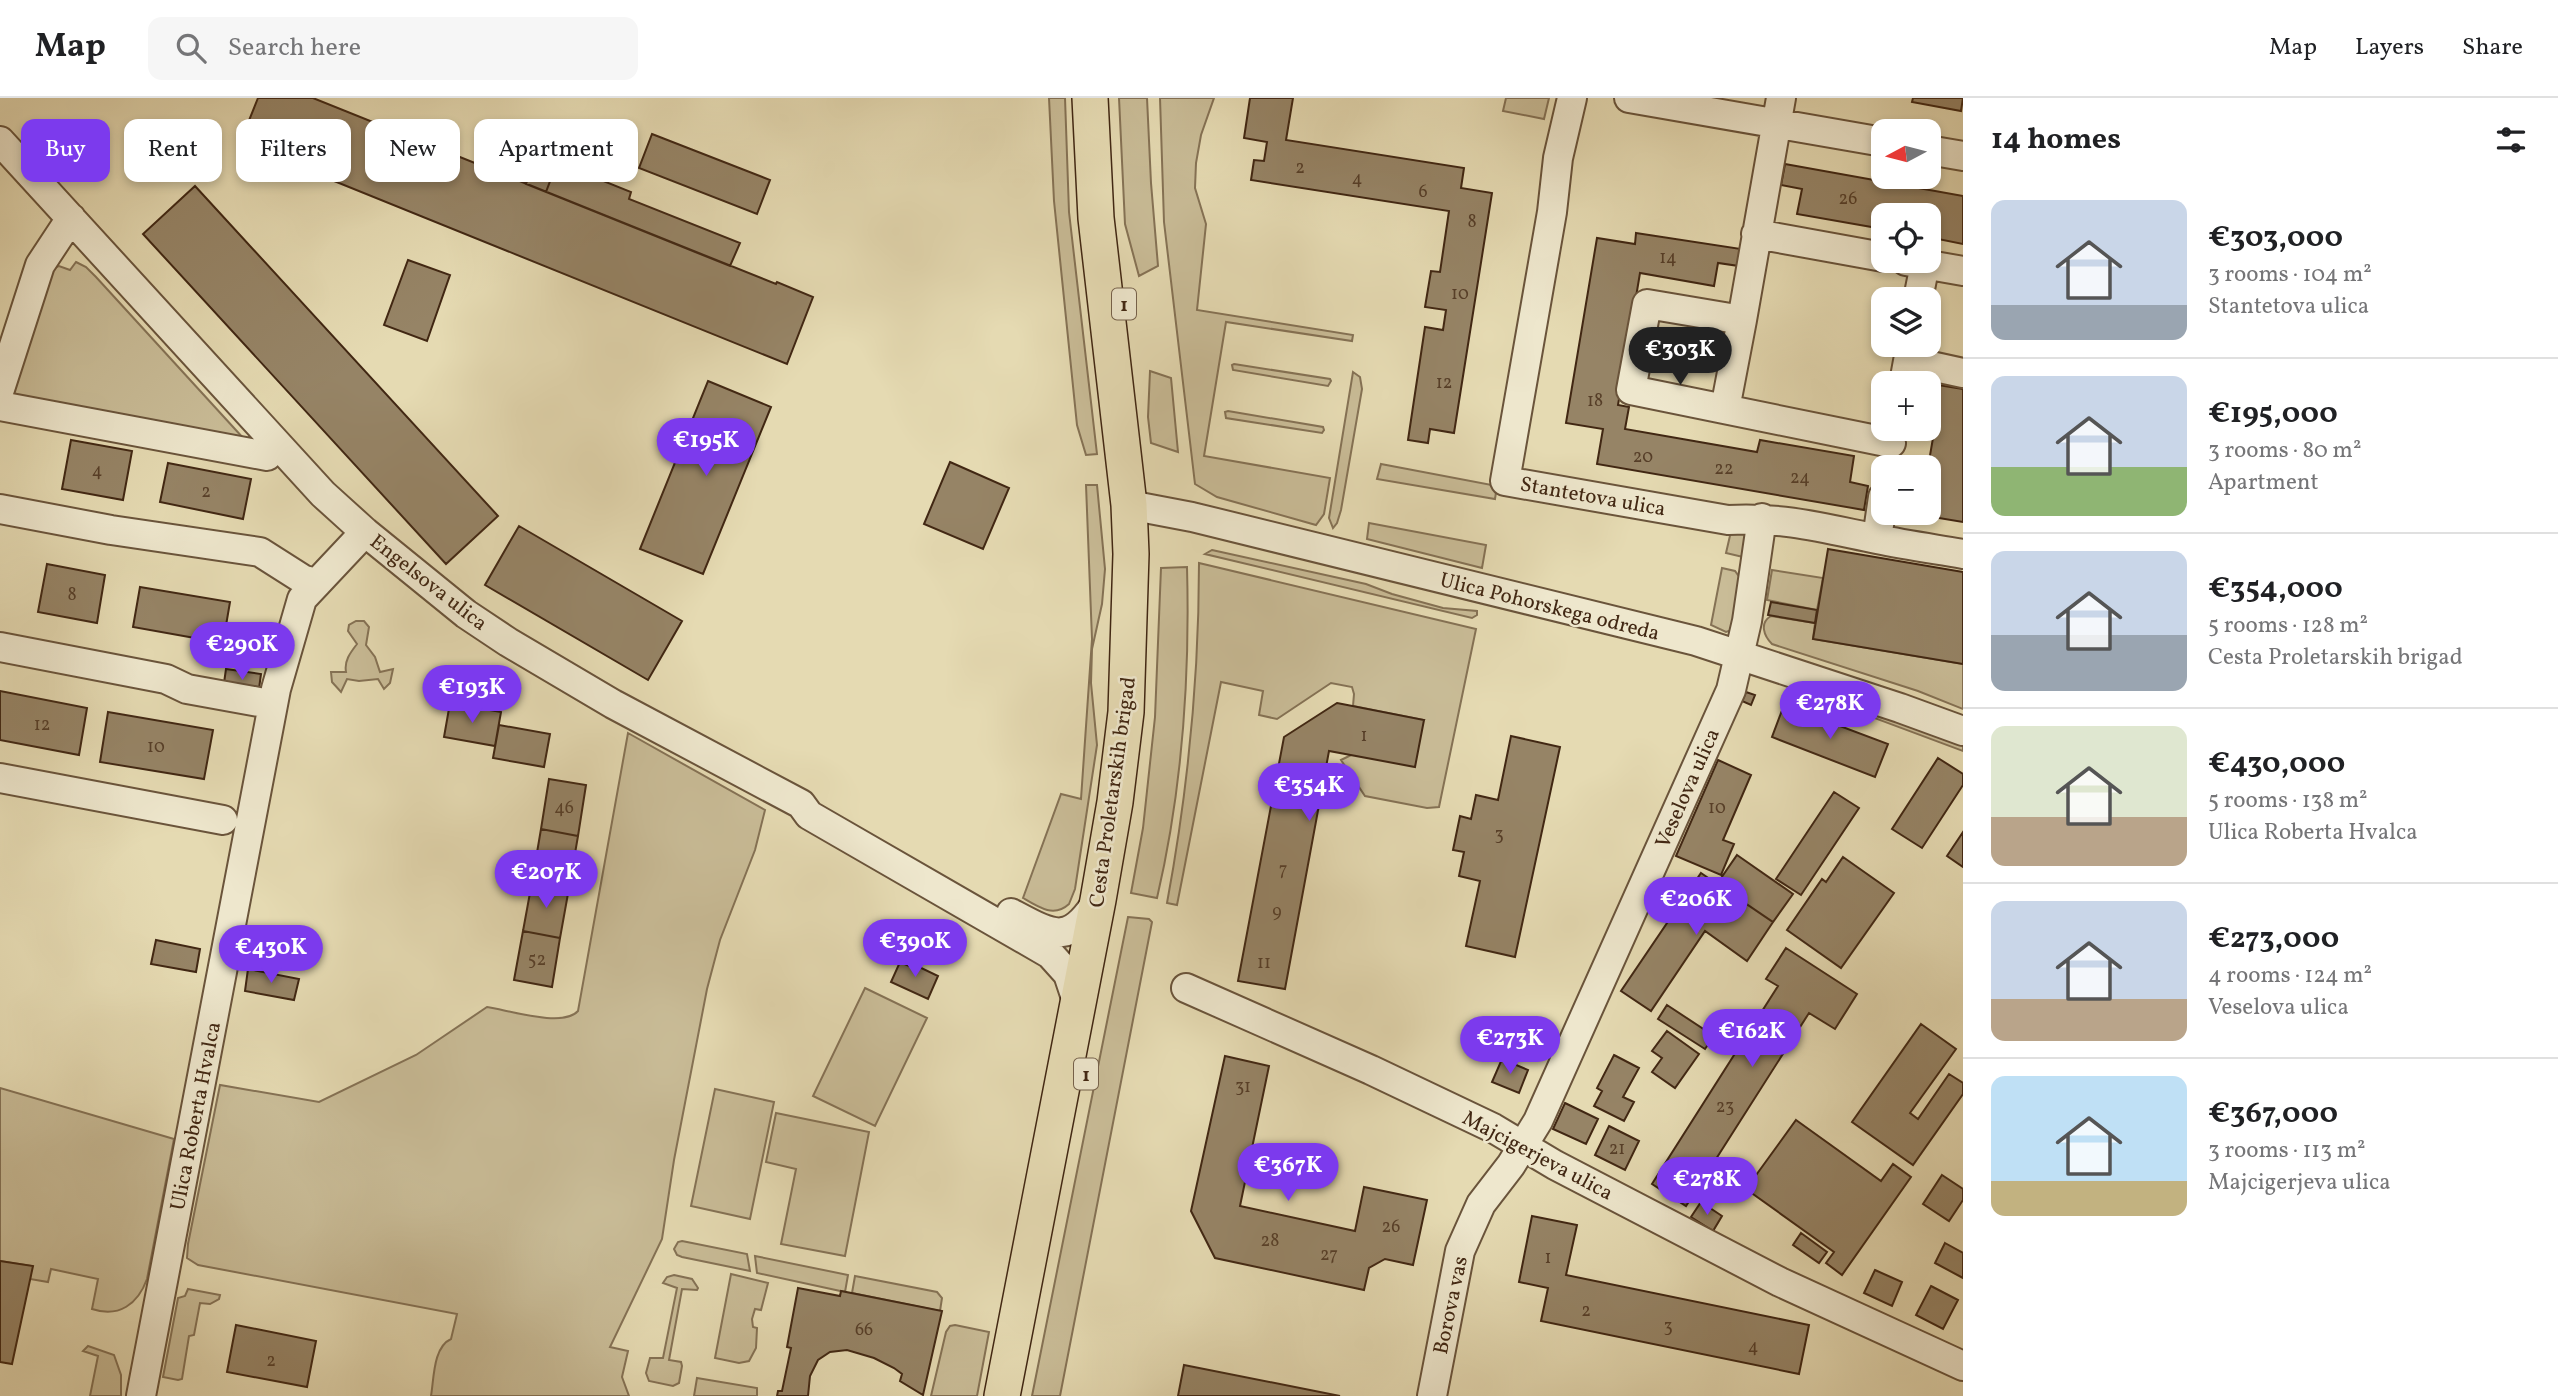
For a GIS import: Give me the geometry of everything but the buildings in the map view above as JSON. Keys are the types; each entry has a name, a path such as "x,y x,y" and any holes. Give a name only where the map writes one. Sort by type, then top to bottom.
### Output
{"main road":[{"name":"Cesta Proletarskih brigad","path":"1023,1396 1060,1197 1112,947 1137,802 1149,662 1150,556 1138,507 1097,232 1090,98"},
{"name":"Cesta Proletarskih brigad","path":"1002,1396 1098,900 1115,802 1126,712 1132,554 1138,507 1115,219 1110,98"}],"street":[{"name":"Stantetova ulica","path":"1572,98 1555,179 1552,212 1506,481 1728,520 1762,518 1814,524 1877,539 1963,554"},
{"path":"1629,98 1778,111 1871,138"},
{"path":"1725,409 1778,111"},
{"name":"Engelsova ulica","path":"0,141 323,494 466,614 613,704 801,804 809,815 1050,954 1068,974 1078,1004"},
{"path":"1941,152 1963,156"},
{"path":"0,389 40,265 71,218"},
{"path":"1756,234 1871,255"},
{"path":"1941,267 1963,271"},
{"path":"1742,320 1647,304 1631,390 1891,446"},
{"path":"1908,363 1963,373"},
{"path":"0,406 267,456"},
{"name":"Ulica Pohorskega odreda","path":"1138,507 1192,517 1696,641 1963,731"},
{"path":"0,509 136,534 260,552 304,580 317,583"},
{"path":"1739,655 1747,621 1762,518"},
{"path":"1877,539 1879,525"},
{"name":"Ulica Roberta Hvalca","path":"141,1396 276,689 302,599 365,531"},
{"path":"0,647 166,679 187,689 258,702"},
{"name":"Veselova ulica","path":"1523,1147 1538,1121 1731,690 1739,655"},
{"path":"0,778 223,820"},
{"path":"801,804 815,807 1054,933 1070,932 1084,922 1098,900"},
{"name":"Majcigerjeva ulica","path":"1186,988 1371,1070 1493,1128 1523,1147 1780,1282 1963,1366"},
{"name":"Borova vas","path":"1432,1396 1460,1251 1482,1203 1523,1147"}],"shaded area":[{"path":"1049,98 1065,98 1069,212 1097,454 1086,455 1077,425 1054,201"},
{"path":"1119,98 1147,98 1158,266 1139,276 1125,224"},
{"path":"1160,98 1214,98 1201,135 1196,163 1195,188 1206,224 1197,310 1353,335 1352,341 1226,322 1204,456 1330,478 1324,514 1316,525 1217,497 1195,484 1164,222"},
{"path":"1506,98 1549,98 1544,119 1503,111"},
{"path":"76,262 96,277 255,451 5,404 36,308 54,268 59,266 70,270"},
{"path":"1234,364 1331,381 1328,386 1233,370"},
{"path":"1150,371 1171,378 1178,452 1151,443 1148,417"},
{"path":"1353,372 1360,377 1362,389 1341,510 1333,528 1329,518"},
{"path":"1225,412 1323,427 1324,430 1322,433 1226,418"},
{"path":"1381,464 1497,486 1495,499 1377,479"},
{"path":"1086,485 1097,485 1105,569 1102,604 1092,649 1091,683 1097,745 1075,889 1069,904 1052,911 1040,908 1023,898 1061,794 1081,799 1092,639"},
{"path":"1369,523 1486,545 1482,568 1367,539"},
{"path":"1734,526 1746,534 1743,557 1726,553"},
{"path":"1212,550 1366,584 1443,608 1477,611 1477,615 1472,618 1205,554"},
{"path":"1199,563 1476,629 1439,807 1427,808 1365,796 1341,760 1423,720 1353,706 1352,687 1331,683 1277,719 1259,715 1263,691 1221,682 1177,905 1167,903 1191,734"},
{"path":"1187,567 1187,650 1182,734 1173,817 1157,898 1131,893 1143,828 1155,717 1161,568"},
{"path":"1722,568 1735,571 1743,582 1732,630 1726,632 1711,625"},
{"path":"1772,570 1823,578 1817,610 1767,600"},
{"path":"1771,616 1815,623 1813,639 1963,664 1963,709 1918,691 1772,644 1764,630 1765,622"},
{"path":"364,621 369,627 366,645 375,657 380,672 393,669 390,683 384,689 378,679 347,679 341,692 332,682 331,672 346,672 347,661 357,644 348,631 349,625"},
{"path":"1770,679 1963,743 1963,751"},
{"path":"628,733 765,810 755,850 720,940 707,989 674,1160 662,1239 610,1347 628,1351 622,1377 629,1396 431,1396 438,1356 445,1343 451,1339 457,1314 198,1265 187,1258 220,1085 319,1102 416,1055 487,1007 548,1018 571,1016 578,1011"},
{"path":"1128,917 1149,919 1152,922 1060,1396 1032,1396"},
{"path":"865,988 927,1018 875,1126 813,1096"},
{"path":"0,1088 174,1139 147,1279 138,1296 126,1307 111,1312 92,1309 98,1279 51,1269 48,1282 30,1279 32,1266 0,1261"},
{"path":"715,1089 774,1102 750,1219 691,1206"},
{"path":"776,1113 869,1132 845,1256 781,1244 796,1169 766,1162"},
{"path":"678,1242 747,1254 750,1271 677,1255 674,1249"},
{"path":"755,1256 848,1275 845,1292 757,1273"},
{"path":"731,1274 768,1283 761,1310 755,1309 752,1319 753,1327 757,1328 756,1348 749,1361 739,1363 715,1358"},
{"path":"674,1275 692,1279 698,1288 682,1289 669,1360 681,1362 682,1366 679,1383 673,1386 649,1381 646,1373 650,1358 663,1358 677,1288 663,1283 667,1277"},
{"path":"855,1276 937,1292 942,1298 940,1311 852,1293"},
{"path":"188,1289 220,1295 219,1299 210,1304 200,1303 194,1335 189,1336 182,1379 178,1380 163,1377 178,1298 185,1296"},
{"path":"950,1326 989,1332 977,1396 931,1396 946,1332"},
{"path":"88,1346 114,1355 121,1375 121,1396 90,1396 98,1356 83,1351"},
{"path":"697,1378 757,1388 757,1396 694,1396"}]}
